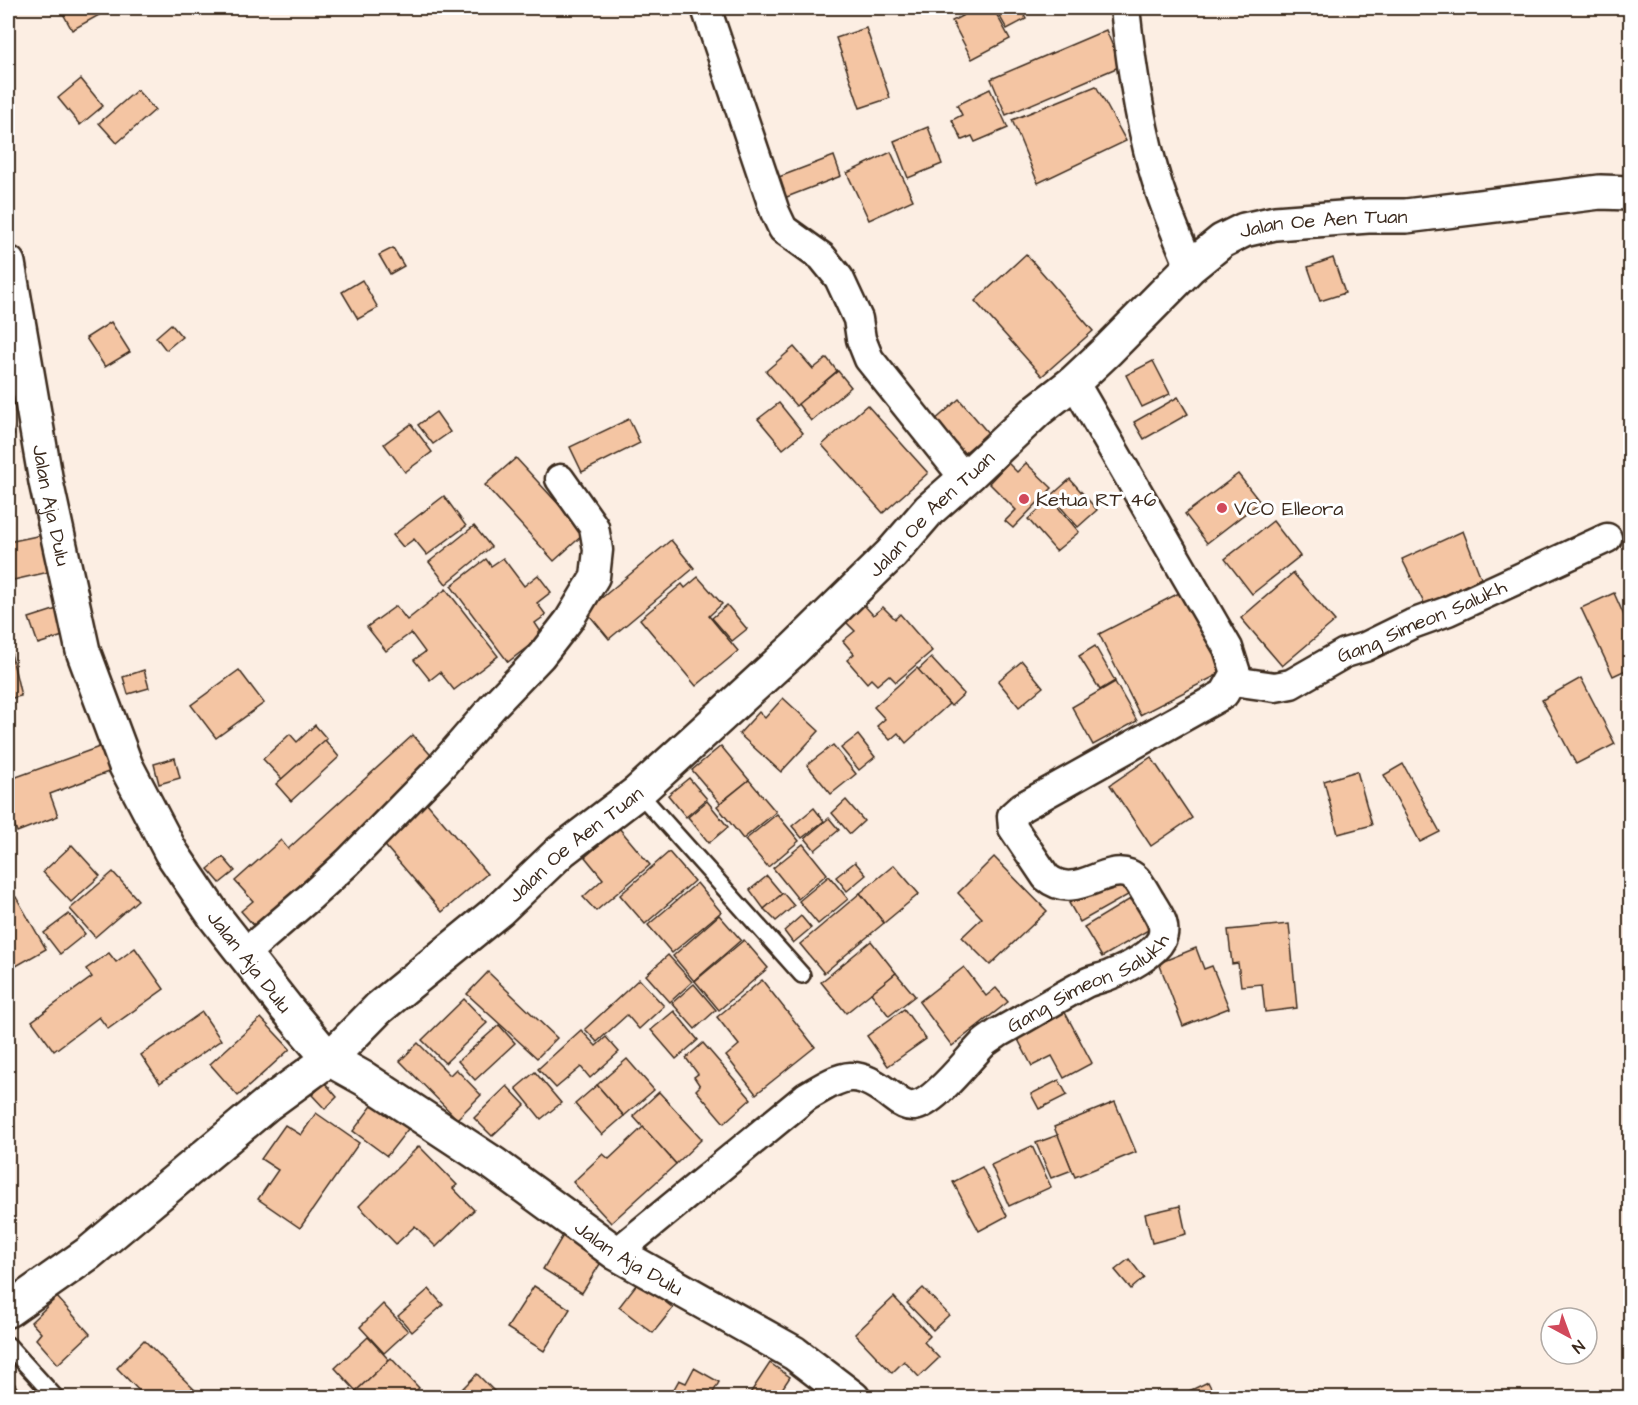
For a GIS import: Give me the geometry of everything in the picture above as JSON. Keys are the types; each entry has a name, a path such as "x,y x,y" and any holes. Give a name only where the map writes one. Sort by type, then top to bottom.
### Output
{"street":[{"path":"706,8 775,212 783,228 822,257 839,278 858,319 861,339 868,359 965,479"},
{"path":"1125,8 1132,75 1153,166 1190,267"},
{"name":"Jalan Oe Aen Tuan","path":"8,1310 89,1253 266,1105 329,1059 379,1008 499,910 561,851 638,792 794,649 891,554 929,510 1038,410 1074,382 1190,267 1229,237 1244,230 1275,223 1368,216 1406,216 1600,192 1630,193"},
{"name":"Jalan Aja Dulu","path":"8,263 46,482 82,651 126,766 171,852 215,917 329,1059 365,1078 494,1164 616,1253 794,1353 853,1398"},
{"path":"1074,382 1228,648 1236,673 1233,681"},
{"path":"244,954 341,869 437,771 495,704 541,657 568,620 595,577 598,550 594,528 560,479"},
{"name":"Gang Simeon Salukh","path":"616,1253 806,1097 837,1079 848,1076 865,1079 875,1083 900,1103 914,1107 943,1087 984,1043 998,1033 1089,982 1112,974 1150,953 1161,940 1162,920 1136,878 1127,873 1114,874 1065,888 1054,884 1046,877 1013,828 1012,816 1022,807 1224,694 1233,681 1275,687 1291,684 1345,653 1365,647 1412,624 1448,611 1607,538"}],"lane":[{"path":"638,792 802,975"},
{"path":"8,1346 56,1398"}],"building":[{"path":"60,8 98,8 101,14 72,30"},
{"path":"977,8 993,8 1010,39 972,59 952,21"},
{"path":"995,8 1020,8 1026,19 1007,29"},
{"path":"866,28 890,98 860,108 836,38"},
{"path":"1106,30 1121,66 1006,115 991,79"},
{"path":"81,79 103,106 80,125 58,98"},
{"path":"1096,86 1126,141 1038,183 1012,120"},
{"path":"990,89 1008,128 975,142 972,136 962,140 952,120 962,115 957,105"},
{"path":"137,90 155,110 117,143 99,123"},
{"path":"928,127 942,164 908,178 894,141"},
{"path":"891,152 913,200 869,220 847,173"},
{"path":"834,156 841,176 779,200 771,180"},
{"path":"393,248 404,266 390,274 379,255"},
{"path":"1026,254 1093,331 1042,376 975,301"},
{"path":"1333,258 1345,293 1320,301 1308,267"},
{"path":"362,280 378,308 358,319 342,292"},
{"path":"111,322 130,352 105,367 86,338"},
{"path":"171,324 182,337 166,350 156,337"},
{"path":"794,347 813,369 827,358 837,371 796,406 766,371"},
{"path":"1153,361 1170,394 1142,407 1126,375"},
{"path":"838,371 851,387 811,421 798,404"},
{"path":"1178,397 1188,414 1144,439 1134,422"},
{"path":"959,399 988,433 962,455 933,422"},
{"path":"779,403 803,433 783,449 758,419"},
{"path":"867,405 928,473 883,513 822,445"},
{"path":"436,412 450,432 433,444 418,425"},
{"path":"8,414 14,435 8,437"},
{"path":"629,419 640,443 582,472 570,447"},
{"path":"411,424 432,452 405,472 384,444"},
{"path":"516,458 585,533 554,561 485,485"},
{"name":"Ketua RT 46","path":"1008,463 1017,472 1026,463 1052,488 1013,528 1005,521 1016,510 989,483"},
{"name":"VCO Elleora","path":"1238,474 1260,502 1207,543 1185,514"},
{"path":"1070,479 1097,510 1078,527 1051,496"},
{"path":"444,496 466,526 427,555 414,539 403,547 393,535"},
{"path":"1051,499 1079,532 1056,551 1028,519"},
{"path":"1273,521 1300,556 1252,594 1225,559"},
{"path":"474,526 491,547 446,584 429,562"},
{"path":"1463,531 1481,578 1425,605 1402,559"},
{"path":"42,535 49,572 9,581 8,542"},
{"path":"671,540 694,568 609,639 586,611"},
{"path":"503,558 524,586 538,575 551,592 537,603 546,615 535,623 543,635 508,662 451,586 486,559 491,566"},
{"path":"1293,573 1335,621 1282,666 1241,618"},
{"path":"698,577 722,604 709,616 738,651 696,686 640,619 682,584 685,588"},
{"path":"446,589 498,656 454,690 440,672 430,680 414,660 425,652 411,633 386,651 367,627 396,606 407,620"},
{"path":"1181,592 1223,672 1140,715 1099,634"},
{"path":"1614,593 1630,629 1630,668 1613,676 1581,608"},
{"path":"727,605 747,629 732,641 712,618"},
{"path":"864,605 873,615 883,607 895,619 900,614 932,651 896,682 889,675 877,685 871,679 867,683 847,660 854,654 843,641 855,631 845,621"},
{"path":"60,608 69,634 38,644 29,618"},
{"path":"1095,646 1115,681 1100,690 1079,656"},
{"path":"8,653 11,653 21,696 8,699"},
{"path":"931,658 964,694 951,706 918,670"},
{"path":"1022,661 1043,687 1019,707 998,681"},
{"path":"917,668 949,704 906,743 898,733 890,740 877,726 885,719 874,707"},
{"path":"144,670 149,688 128,694 123,677"},
{"path":"239,670 264,703 216,738 191,705"},
{"path":"1581,678 1615,744 1576,764 1542,700"},
{"path":"1115,682 1137,721 1093,745 1072,707"},
{"path":"783,698 819,731 781,772 739,734 759,712 765,718"},
{"path":"315,725 327,739 282,779 263,759 290,734 297,742"},
{"path":"413,735 437,762 255,927 241,911 253,901 235,881 281,840 288,849"},
{"path":"858,735 875,757 859,770 841,748"},
{"path":"325,740 339,757 291,801 276,784"},
{"path":"833,745 856,774 831,794 807,765"},
{"path":"102,746 111,771 50,794 58,816 17,832 8,807 8,780"},
{"path":"721,746 749,780 720,803 692,770"},
{"path":"1151,757 1192,818 1151,846 1110,785"},
{"path":"175,758 180,778 159,784 154,764"},
{"path":"1403,764 1440,832 1420,842 1384,775"},
{"path":"1357,771 1372,825 1338,834 1324,781"},
{"path":"689,778 707,799 686,817 668,795"},
{"path":"749,780 776,812 743,839 717,806"},
{"path":"846,800 864,821 850,834 832,813"},
{"path":"707,801 728,827 709,843 688,817"},
{"path":"426,802 487,874 442,912 381,841"},
{"path":"814,808 824,821 802,838 792,826"},
{"path":"777,814 799,841 768,867 745,840"},
{"path":"829,818 839,830 815,850 805,838"},
{"path":"619,828 650,865 596,911 583,897 603,879 585,857"},
{"path":"803,844 827,874 798,899 773,868"},
{"path":"72,845 100,876 71,902 43,872"},
{"path":"669,852 694,881 645,924 620,895"},
{"path":"223,857 235,871 220,883 208,869"},
{"path":"994,857 1047,911 990,965 962,937 982,918 958,893"},
{"path":"855,862 866,875 847,891 836,877"},
{"path":"894,865 919,894 884,923 860,893"},
{"path":"113,872 138,900 95,937 70,909"},
{"path":"767,876 782,894 764,909 750,890"},
{"path":"829,876 848,899 818,924 799,901"},
{"path":"1117,876 1128,895 1080,922 1069,903"},
{"path":"697,883 721,912 672,953 648,925"},
{"path":"783,893 794,906 776,921 764,909"},
{"path":"860,893 884,923 824,973 800,944"},
{"path":"16,897 46,949 11,969 8,963 8,902"},
{"path":"1132,898 1150,929 1102,957 1084,927"},
{"path":"69,914 85,934 60,954 44,933"},
{"path":"719,915 741,940 694,981 673,956"},
{"path":"801,916 811,928 793,943 784,931"},
{"path":"1289,924 1297,1008 1265,1012 1262,984 1241,986 1238,963 1232,964 1228,930"},
{"path":"744,940 768,968 719,1010 695,981"},
{"path":"871,941 896,973 846,1013 821,982"},
{"path":"135,948 164,989 108,1029 99,1017 54,1051 32,1021 92,977 86,969 109,953 116,962"},
{"path":"1196,948 1204,969 1212,966 1229,1008 1183,1026 1159,963"},
{"path":"668,955 692,982 670,1002 646,975"},
{"path":"964,967 986,996 996,988 1008,1002 952,1046 919,1002"},
{"path":"488,972 557,1038 537,1058 467,994"},
{"path":"896,973 915,996 889,1016 871,993"},
{"path":"639,979 664,1006 639,1029 627,1015 597,1042 585,1029"},
{"path":"762,980 815,1047 756,1094 726,1056 739,1045 717,1017"},
{"path":"694,984 716,1010 695,1029 672,1003"},
{"path":"464,999 487,1023 445,1063 422,1040"},
{"path":"1061,1005 1092,1063 1064,1078 1052,1056 1032,1066 1013,1030"},
{"path":"904,1009 926,1039 888,1066 867,1036"},
{"path":"674,1011 698,1040 676,1059 651,1030"},
{"path":"202,1012 221,1040 160,1083 141,1055"},
{"path":"261,1018 290,1049 238,1096 210,1064"},
{"path":"499,1025 515,1043 475,1080 458,1061"},
{"path":"581,1030 596,1046 606,1037 619,1052 590,1078 581,1067 556,1088 538,1069"},
{"path":"418,1043 450,1075 456,1069 481,1095 457,1119 400,1061"},
{"path":"703,1043 751,1099 724,1123 696,1090 700,1086 694,1077 698,1074 686,1058"},
{"path":"627,1059 654,1090 624,1116 597,1085"},
{"path":"535,1072 561,1103 541,1119 516,1088"},
{"path":"1059,1080 1067,1095 1039,1109 1031,1094"},
{"path":"325,1083 337,1097 325,1109 312,1095"},
{"path":"597,1085 624,1116 602,1135 575,1104"},
{"path":"507,1086 525,1105 492,1136 474,1118"},
{"path":"659,1092 702,1139 676,1164 633,1116"},
{"path":"1115,1102 1136,1152 1075,1177 1054,1127"},
{"path":"374,1103 408,1129 387,1156 353,1131"},
{"path":"316,1113 359,1143 300,1228 258,1199 278,1170 261,1159 285,1125 301,1135"},
{"path":"643,1127 676,1164 611,1223 573,1182 603,1154 609,1159"},
{"path":"1058,1135 1072,1170 1051,1178 1036,1143"},
{"path":"419,1146 457,1185 453,1188 474,1210 436,1247 415,1226 396,1244 359,1206"},
{"path":"1032,1146 1051,1187 1009,1206 991,1165"},
{"path":"982,1167 1007,1216 979,1231 953,1182"},
{"path":"1180,1206 1186,1234 1152,1243 1145,1214"},
{"path":"565,1232 605,1256 582,1293 543,1269"},
{"path":"1129,1259 1144,1278 1131,1289 1115,1270"},
{"path":"639,1281 673,1308 653,1333 619,1307"},
{"path":"534,1286 570,1309 544,1351 507,1328"},
{"path":"923,1288 949,1315 933,1330 907,1303"},
{"path":"429,1289 443,1305 412,1332 398,1316"},
{"path":"57,1297 90,1334 58,1364 36,1339 41,1333 31,1322"},
{"path":"894,1297 930,1336 924,1342 939,1358 919,1377 904,1361 892,1373 855,1334"},
{"path":"383,1304 408,1331 384,1353 360,1327"},
{"path":"368,1337 389,1360 356,1391 335,1368"},
{"path":"144,1340 203,1398 146,1398 117,1368"},
{"path":"391,1358 419,1388 409,1398 362,1398 356,1391"},
{"path":"770,1363 790,1377 776,1398 747,1398"},
{"path":"694,1368 719,1382 710,1398 669,1398 679,1380 686,1383"},
{"path":"8,1373 19,1391 10,1398 8,1398"},
{"path":"477,1374 496,1393 492,1398 453,1398"},
{"path":"1208,1382 1216,1398 1192,1398 1189,1391"},
{"path":"1352,1394 1352,1398 1331,1398"}],"place":[{"name":"Ketua RT 46","path":"1024,499"},
{"name":"VCO Elleora","path":"1222,508"}]}
